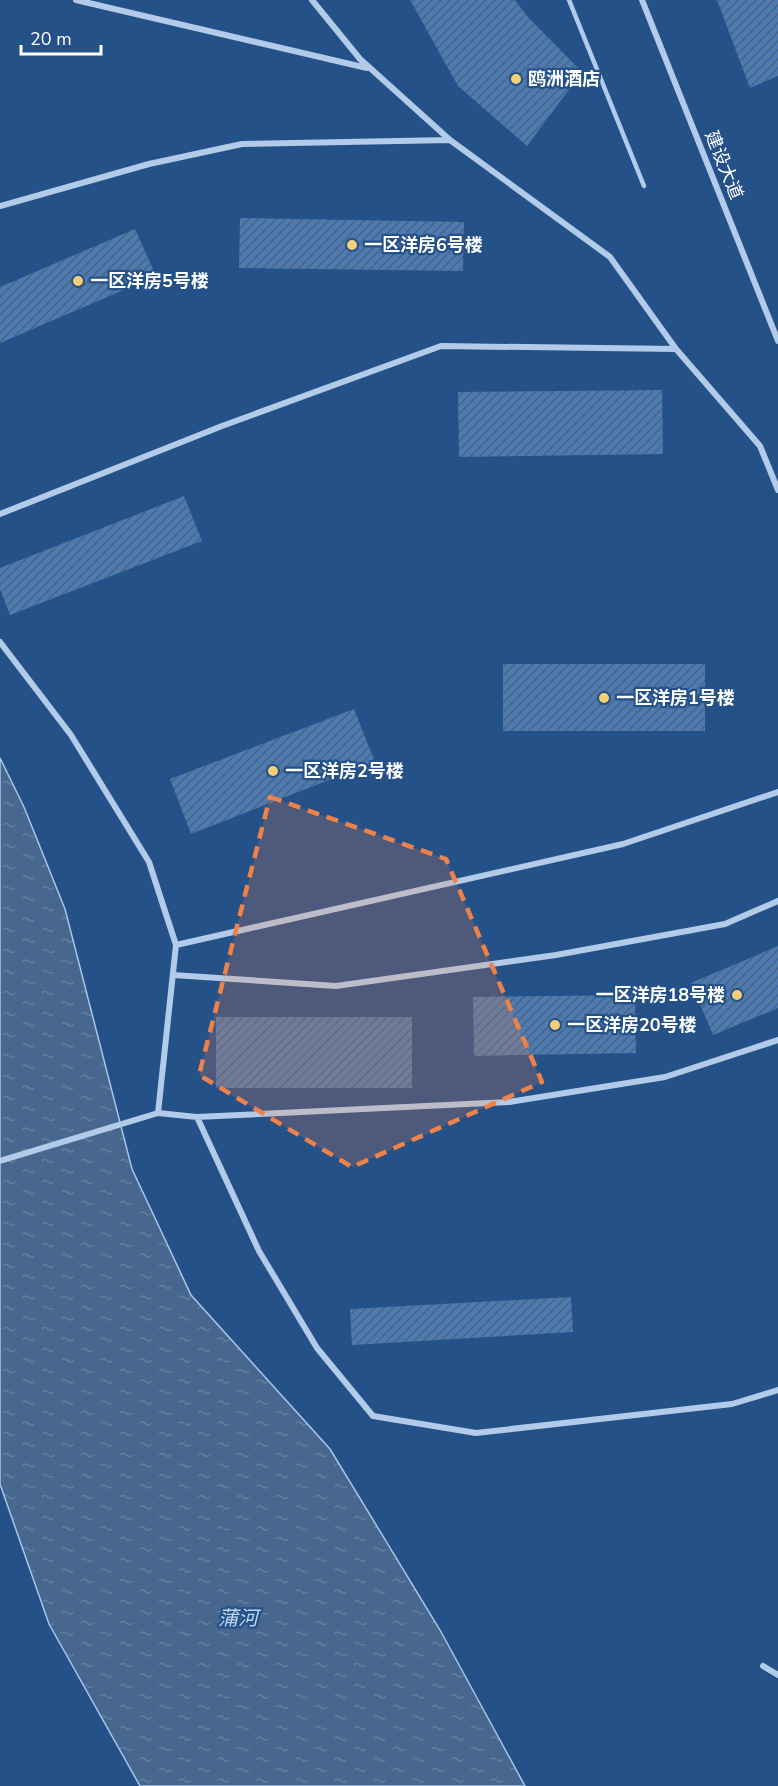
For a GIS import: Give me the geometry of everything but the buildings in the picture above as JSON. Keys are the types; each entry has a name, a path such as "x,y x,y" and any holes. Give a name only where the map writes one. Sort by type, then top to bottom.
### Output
{"street":[{"path":"76,0 370,68"},
{"path":"312,0 370,68 450,140 610,257 676,349 760,446 778,490"},
{"name":"建设大道","path":"642,0 778,341"},
{"path":"0,206 149,164 242,144 450,140"},
{"path":"0,514 222,426 441,346 676,349"},
{"path":"0,642 71,735 149,862 176,945 158,1113"},
{"path":"176,945 622,844 778,792"},
{"path":"173,975 336,986 556,955 725,924 778,901"},
{"path":"0,1161 158,1113 197,1117 509,1102 665,1077 778,1040"},
{"path":"197,1117 259,1251 317,1348 373,1416 476,1432 732,1404 778,1390"},
{"path":"762,1666 778,1674"}],"lane":[{"path":"569,0 644,186"}],"highlighted area":[{"path":"270,797 446,859 542,1082 352,1167 199,1075"}],"water":[{"name":"蒲河","path":"0,758 24,807 65,909 132,1169 191,1295 330,1449 440,1630 525,1786 140,1786 49,1624 0,1484"}],"place":[{"name":"鸥洲酒店","path":"516,79"},
{"name":"一区洋房6号楼","path":"352,245"},
{"name":"一区洋房5号楼","path":"78,281"},
{"name":"一区洋房1号楼","path":"604,698"},
{"name":"一区洋房2号楼","path":"273,771"},
{"name":"一区洋房18号楼","path":"737,995"},
{"name":"一区洋房20号楼","path":"555,1025"}]}
